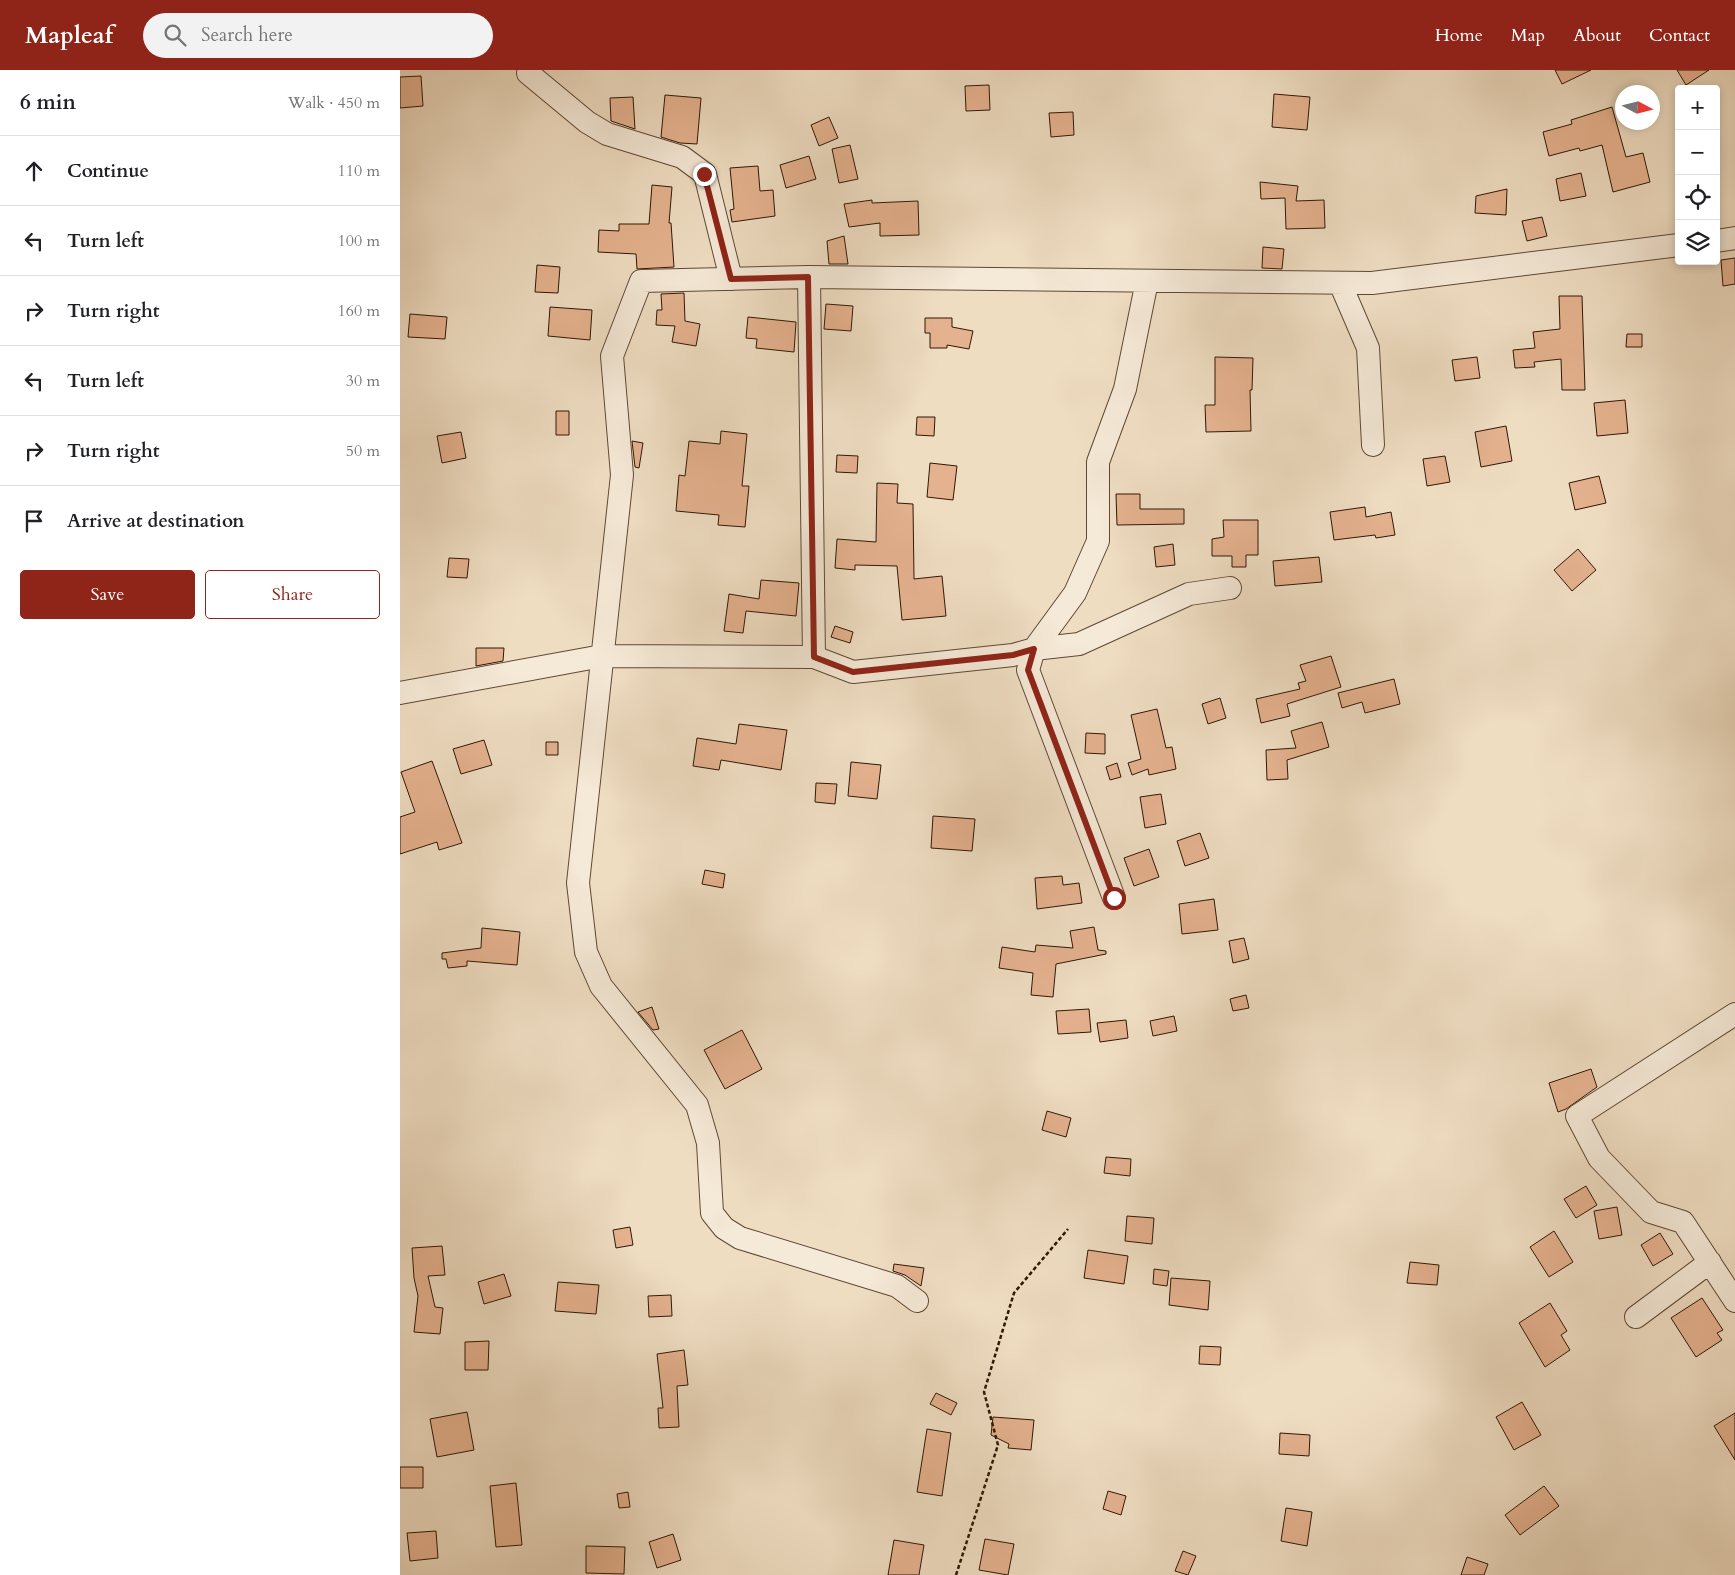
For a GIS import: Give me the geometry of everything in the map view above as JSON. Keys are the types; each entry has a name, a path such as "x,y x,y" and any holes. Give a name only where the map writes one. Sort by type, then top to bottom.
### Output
{"street":[{"path":"528,73 588,122 607,134 682,158 704,174 731,279"},
{"path":"1720,240 1735,238"},
{"path":"918,1301 897,1286 740,1238 724,1228 712,1213 708,1143 698,1106 601,986 586,952 578,883 622,475 612,356 641,281 808,277 1372,283 1675,245"},
{"path":"808,277 814,657"},
{"path":"1114,898 1028,670 1034,649 1075,593 1098,541 1098,462 1125,389 1147,281"},
{"path":"1340,283 1368,348 1373,445"},
{"path":"400,693 602,656 814,657 853,672 1013,655 1034,649 1079,644 1189,594 1230,588"},
{"path":"1735,1014 1577,1116 1599,1158 1650,1212 1683,1222 1735,1301"},
{"path":"1636,1317 1710,1262"}],"path":[{"path":"956,1575 998,1445 984,1392 1014,1293 1068,1229"}],"building":[{"path":"1555,70 1591,70 1562,84"},
{"path":"1677,70 1709,70 1686,85"},
{"path":"421,76 423,106 400,108 400,77"},
{"path":"989,85 990,110 966,111 965,86"},
{"path":"1274,94 1310,97 1307,130 1272,127"},
{"path":"665,95 701,98 697,144 680,143 661,137"},
{"path":"633,97 635,129 611,121 610,98"},
{"path":"1612,107 1615,118 1615,130 1618,130 1626,157 1643,153 1650,182 1613,192 1602,145 1580,151 1579,148 1549,156 1543,132 1572,124 1571,120"},
{"path":"1073,112 1074,135 1051,137 1049,113"},
{"path":"829,117 838,138 819,146 811,125"},
{"path":"850,145 858,179 839,183 832,149"},
{"path":"809,156 816,179 786,188 780,165"},
{"path":"758,166 760,191 773,190 775,216 732,222 730,210 734,209 730,168"},
{"path":"1581,173 1586,196 1560,201 1556,179"},
{"path":"1260,182 1298,186 1296,201 1324,200 1325,228 1286,229 1285,198 1261,199"},
{"path":"652,185 672,187 669,223 671,223 674,267 637,269 636,254 598,252 599,230 619,231 619,224 649,224"},
{"path":"1507,189 1506,215 1475,213 1476,196"},
{"path":"872,200 872,203 918,201 919,235 880,236 880,223 849,227 844,204"},
{"path":"1542,217 1547,236 1527,241 1522,221"},
{"path":"844,236 848,264 829,264 827,241"},
{"path":"1263,247 1284,249 1282,269 1262,268"},
{"path":"1735,258 1735,284 1723,286 1721,260"},
{"path":"537,265 560,267 558,293 535,292"},
{"path":"684,293 685,321 700,324 696,346 672,342 675,326 656,325 657,310 662,310 661,294"},
{"path":"1559,296 1582,296 1585,390 1562,390 1561,359 1534,362 1535,367 1515,368 1513,350 1535,348 1533,332 1560,329"},
{"path":"826,304 853,306 851,331 824,329"},
{"path":"550,307 592,310 590,340 548,336"},
{"path":"410,314 447,317 445,339 408,337"},
{"path":"748,317 796,322 794,352 756,348 757,339 746,338"},
{"path":"925,318 952,318 952,327 973,331 969,349 947,345 947,348 930,348 930,333 925,333"},
{"path":"1627,334 1642,334 1642,347 1626,347"},
{"path":"1215,357 1253,358 1252,390 1250,390 1251,431 1206,432 1205,405 1215,405"},
{"path":"1477,357 1480,378 1455,381 1452,360"},
{"path":"1625,400 1628,433 1597,436 1594,403"},
{"path":"556,411 569,411 569,435 556,435"},
{"path":"917,417 935,417 934,436 916,435"},
{"path":"1506,426 1512,461 1481,467 1475,432"},
{"path":"721,431 747,434 742,486 749,486 745,527 718,525 719,515 676,511 679,475 685,476 689,441 720,444"},
{"path":"461,432 466,458 442,463 437,436"},
{"path":"632,441 643,443 639,468 635,467"},
{"path":"837,455 858,456 857,473 836,472"},
{"path":"1445,456 1450,482 1427,486 1423,459"},
{"path":"930,463 957,466 953,500 927,497"},
{"path":"1599,476 1606,503 1575,510 1569,483"},
{"path":"877,483 898,484 897,503 913,504 914,579 942,576 946,616 902,620 897,566 855,565 855,570 835,568 837,539 876,542"},
{"path":"1116,494 1140,494 1140,509 1184,509 1184,524 1117,525"},
{"path":"1365,507 1366,517 1391,512 1395,535 1376,538 1375,535 1334,540 1330,512"},
{"path":"1223,520 1258,520 1258,555 1246,555 1246,567 1232,567 1232,556 1212,556 1212,539 1224,537"},
{"path":"1173,544 1175,565 1156,567 1154,547"},
{"path":"1578,549 1596,570 1572,591 1554,570"},
{"path":"1319,557 1322,582 1275,586 1273,561"},
{"path":"449,558 469,559 467,578 447,577"},
{"path":"761,580 799,583 796,616 746,611 743,633 724,631 729,594 759,599"},
{"path":"835,626 853,632 850,643 831,637"},
{"path":"476,648 504,648 503,661 476,666"},
{"path":"1331,656 1341,687 1287,704 1290,716 1261,723 1256,699 1300,689 1298,683 1306,681 1300,665"},
{"path":"1394,679 1400,704 1365,713 1362,702 1342,708 1338,693"},
{"path":"1220,698 1226,718 1208,724 1202,704"},
{"path":"1157,709 1166,748 1172,747 1176,769 1149,775 1148,769 1132,775 1128,763 1141,759 1131,715"},
{"path":"1322,722 1329,747 1287,760 1288,779 1267,780 1266,750 1296,748 1291,731"},
{"path":"739,724 787,730 781,770 721,760 719,770 693,766 697,738 736,744"},
{"path":"1086,733 1105,734 1105,754 1085,753"},
{"path":"484,740 492,765 461,774 453,749"},
{"path":"546,742 558,742 558,755 546,755"},
{"path":"432,761 462,843 439,850 437,842 400,854 400,817 415,812 401,772"},
{"path":"851,762 881,765 877,799 848,796"},
{"path":"1117,763 1121,777 1110,780 1106,767"},
{"path":"816,783 837,784 835,804 815,802"},
{"path":"1161,794 1166,824 1145,828 1140,797"},
{"path":"933,816 975,819 972,851 931,848"},
{"path":"1200,833 1209,858 1185,866 1177,841"},
{"path":"1149,849 1159,877 1134,886 1124,858"},
{"path":"705,870 725,874 723,888 702,884"},
{"path":"1062,876 1063,885 1079,883 1082,903 1037,909 1035,878"},
{"path":"1214,899 1218,930 1182,934 1179,904"},
{"path":"1094,927 1098,950 1106,951 1106,954 1056,964 1053,997 1031,995 1033,973 999,968 1002,947 1035,952 1036,945 1073,948 1070,931"},
{"path":"482,928 520,932 517,965 467,961 467,966 448,968 446,959 442,959 442,953 481,948"},
{"path":"1244,938 1249,959 1233,963 1229,941"},
{"path":"1246,995 1249,1008 1233,1011 1230,999"},
{"path":"652,1007 659,1029 653,1030 638,1012"},
{"path":"1089,1009 1091,1032 1058,1034 1056,1011"},
{"path":"1174,1016 1177,1031 1153,1036 1150,1021"},
{"path":"1126,1020 1128,1038 1100,1042 1097,1023"},
{"path":"742,1030 762,1069 725,1089 704,1050"},
{"path":"1591,1069 1597,1087 1566,1109 1558,1112 1549,1083"},
{"path":"1047,1111 1071,1118 1066,1137 1042,1130"},
{"path":"1106,1157 1131,1159 1130,1176 1104,1173"},
{"path":"1586,1186 1597,1205 1576,1218 1564,1199"},
{"path":"1617,1207 1622,1235 1599,1239 1594,1211"},
{"path":"1127,1216 1154,1218 1152,1244 1125,1241"},
{"path":"630,1227 633,1245 616,1248 613,1230"},
{"path":"1554,1231 1573,1262 1549,1277 1530,1247"},
{"path":"1660,1233 1673,1254 1653,1266 1641,1245"},
{"path":"442,1246 445,1275 428,1276 435,1307 443,1308 440,1334 414,1332 418,1296 414,1278 412,1248"},
{"path":"1088,1250 1128,1256 1124,1284 1084,1278"},
{"path":"1410,1262 1439,1265 1437,1285 1407,1283"},
{"path":"894,1264 924,1268 921,1286 905,1275 893,1271"},
{"path":"1154,1269 1169,1271 1167,1286 1153,1284"},
{"path":"504,1274 511,1296 484,1304 478,1282"},
{"path":"1171,1278 1210,1281 1208,1310 1169,1305"},
{"path":"558,1282 599,1285 596,1314 555,1311"},
{"path":"671,1295 672,1316 649,1317 648,1296"},
{"path":"1702,1298 1723,1330 1717,1333 1722,1340 1696,1357 1671,1318"},
{"path":"1550,1303 1567,1331 1561,1335 1570,1350 1545,1367 1519,1323"},
{"path":"489,1341 488,1370 465,1370 465,1342"},
{"path":"1200,1346 1221,1347 1220,1365 1199,1364"},
{"path":"684,1350 688,1385 677,1386 679,1427 659,1428 658,1408 663,1408 657,1354"},
{"path":"936,1393 957,1403 951,1415 930,1404"},
{"path":"1522,1402 1541,1435 1514,1450 1496,1417"},
{"path":"467,1412 474,1450 437,1457 430,1419"},
{"path":"1735,1413 1735,1460 1714,1426"},
{"path":"993,1417 1034,1420 1031,1450 1008,1448 1009,1444 991,1435"},
{"path":"927,1429 951,1433 942,1496 917,1492"},
{"path":"1280,1433 1310,1435 1309,1456 1279,1454"},
{"path":"400,1467 423,1467 423,1488 400,1488"},
{"path":"516,1483 522,1545 496,1547 490,1486"},
{"path":"1544,1486 1559,1506 1520,1535 1505,1515"},
{"path":"1108,1491 1126,1496 1121,1515 1103,1509"},
{"path":"628,1492 630,1507 619,1508 617,1494"},
{"path":"1286,1508 1312,1512 1307,1546 1281,1541"},
{"path":"436,1531 438,1558 410,1561 407,1533"},
{"path":"673,1534 681,1560 657,1568 649,1542"},
{"path":"985,1539 1014,1544 1008,1575 979,1570"},
{"path":"894,1540 924,1545 919,1575 888,1575"},
{"path":"586,1546 625,1547 624,1574 586,1573"},
{"path":"1183,1551 1196,1556 1188,1575 1175,1571"},
{"path":"1467,1557 1488,1564 1484,1575 1461,1575"}],"route":[{"path":"704,174 731,279 808,277 814,657 853,672 1013,655 1034,649 1028,670 1114,898"}]}
